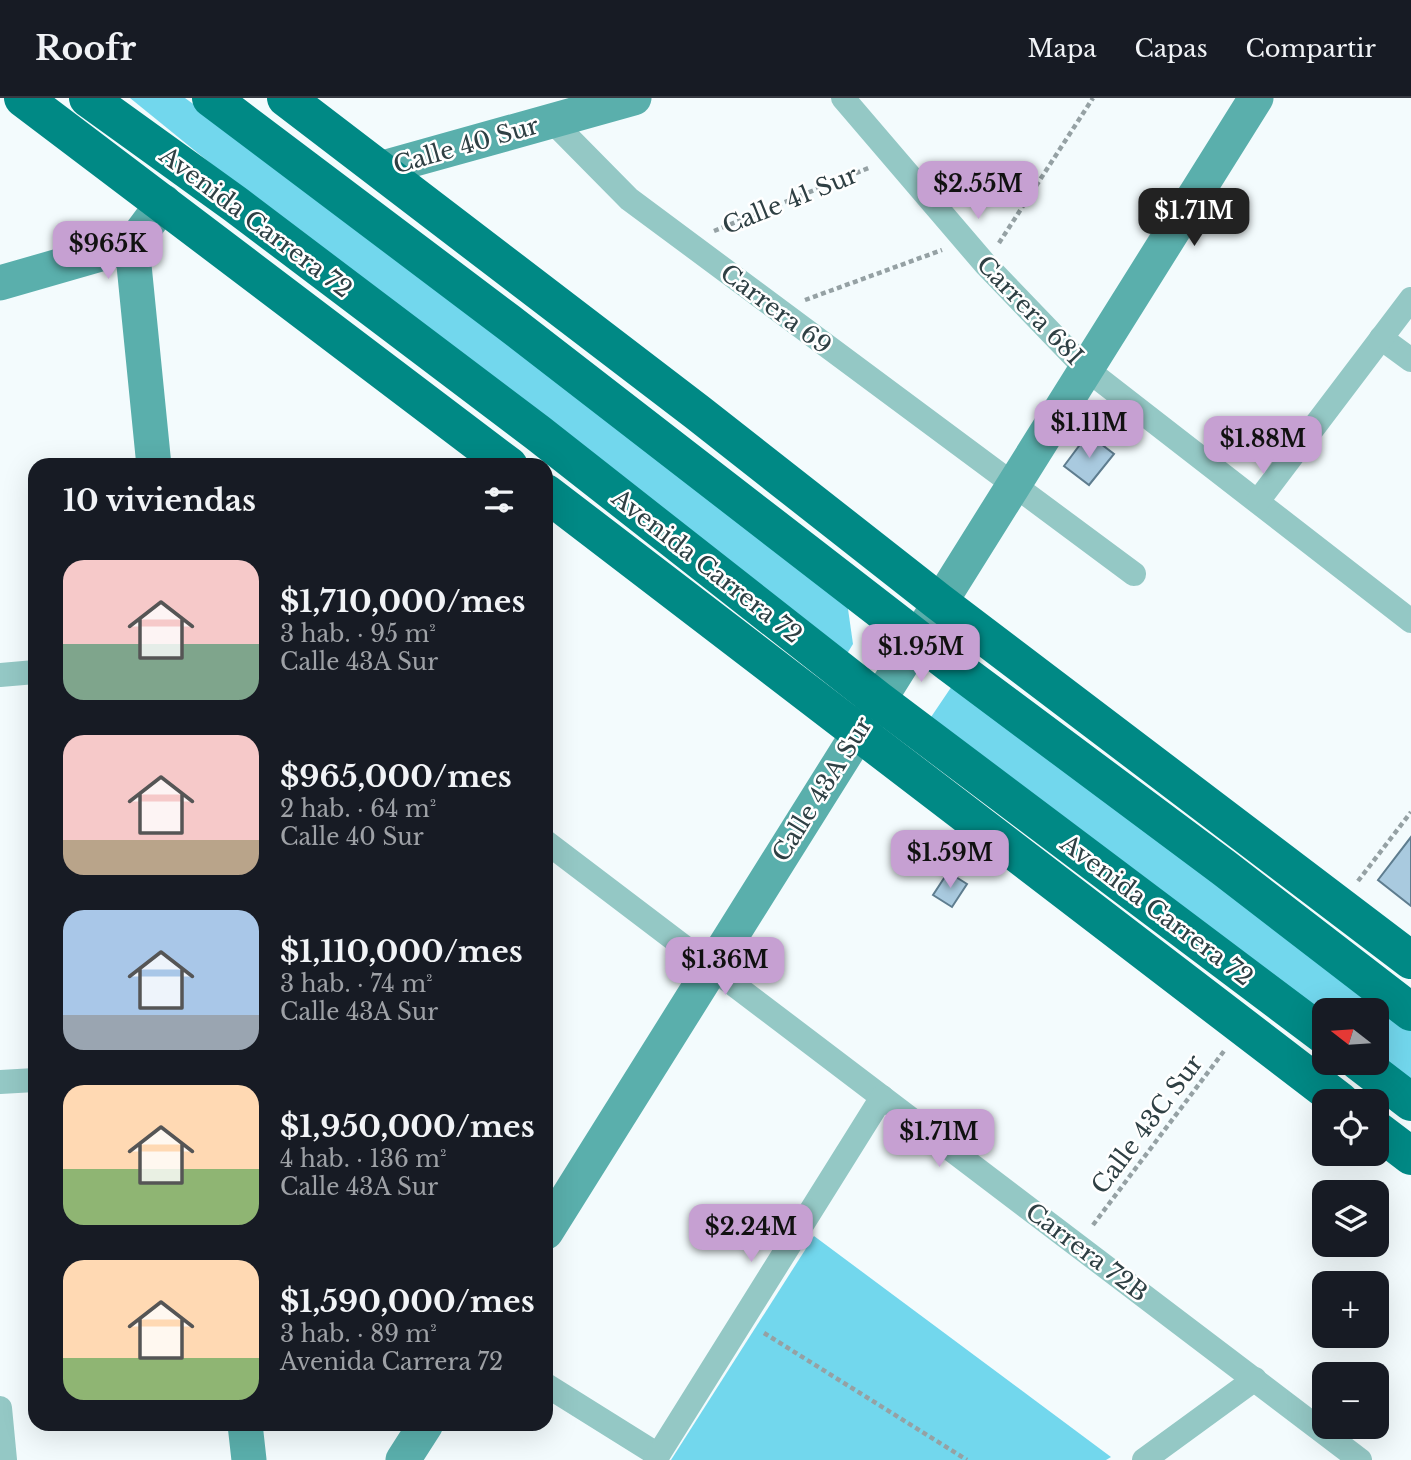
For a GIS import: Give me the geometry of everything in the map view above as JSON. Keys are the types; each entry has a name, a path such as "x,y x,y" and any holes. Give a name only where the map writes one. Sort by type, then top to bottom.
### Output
{"highway":[{"name":"Avenida Carrera 72","path":"23,98 499,458"},
{"name":"Avenida Carrera 72","path":"88,98 235,204 538,433 878,700 1312,1026"},
{"path":"211,98 508,322 916,638 1224,868 1411,1012"},
{"path":"286,98 939,602 1411,960"},
{"path":"508,322 696,412"},
{"path":"538,433 638,563"},
{"name":"Avenida Carrera 72","path":"553,498 1325,1089"},
{"path":"1376,1075 1411,1102"},
{"path":"1389,1139 1411,1156"}],"street":[{"name":"Calle 40 Sur","path":"379,169 634,98"},
{"name":"Carrera 68I","path":"843,98 986,265 1085,368 1411,621"},
{"name":"Calle 43A Sur","path":"553,1220 1256,98"},
{"name":"Carrera 69","path":"552,121 629,199 1134,574"},
{"path":"0,283 132,245 163,202"},
{"path":"132,245 153,458"},
{"path":"1258,501 1411,299"},
{"path":"1381,338 1411,360"},
{"path":"0,675 28,673"},
{"name":"Carrera 72B","path":"553,847 1360,1460"},
{"path":"0,1082 28,1080"},
{"path":"553,1390 657,1457 882,1097"},
{"path":"1144,1460 1255,1379"},
{"path":"0,1408 5,1460"},
{"path":"246,1431 249,1460"},
{"path":"403,1460 421,1431"}],"path":[{"path":"986,265 1093,98"},
{"name":"Calle 41 Sur","path":"687,242 893,158"},
{"path":"778,310 966,242"},
{"path":"1340,905 1411,812"},
{"name":"Calle 43C Sur","path":"1078,1245 1244,1025"},
{"path":"743,1320 967,1460"}],"shaded area":[{"path":"130,98 185,98 274,163 847,602 853,644 845,657 331,261"},
{"path":"952,686 1253,908 1369,998 1312,998 1312,1006 927,723"},
{"path":"1390,1015 1411,1031 1411,1082 1390,1066"},
{"path":"814,1236 1111,1457 1106,1460 671,1460"}],"building":[{"path":"1088,434 1114,454 1089,485 1064,466"},
{"path":"1411,837 1411,906 1378,880"},
{"path":"948,872 967,884 952,907 933,895"}]}
